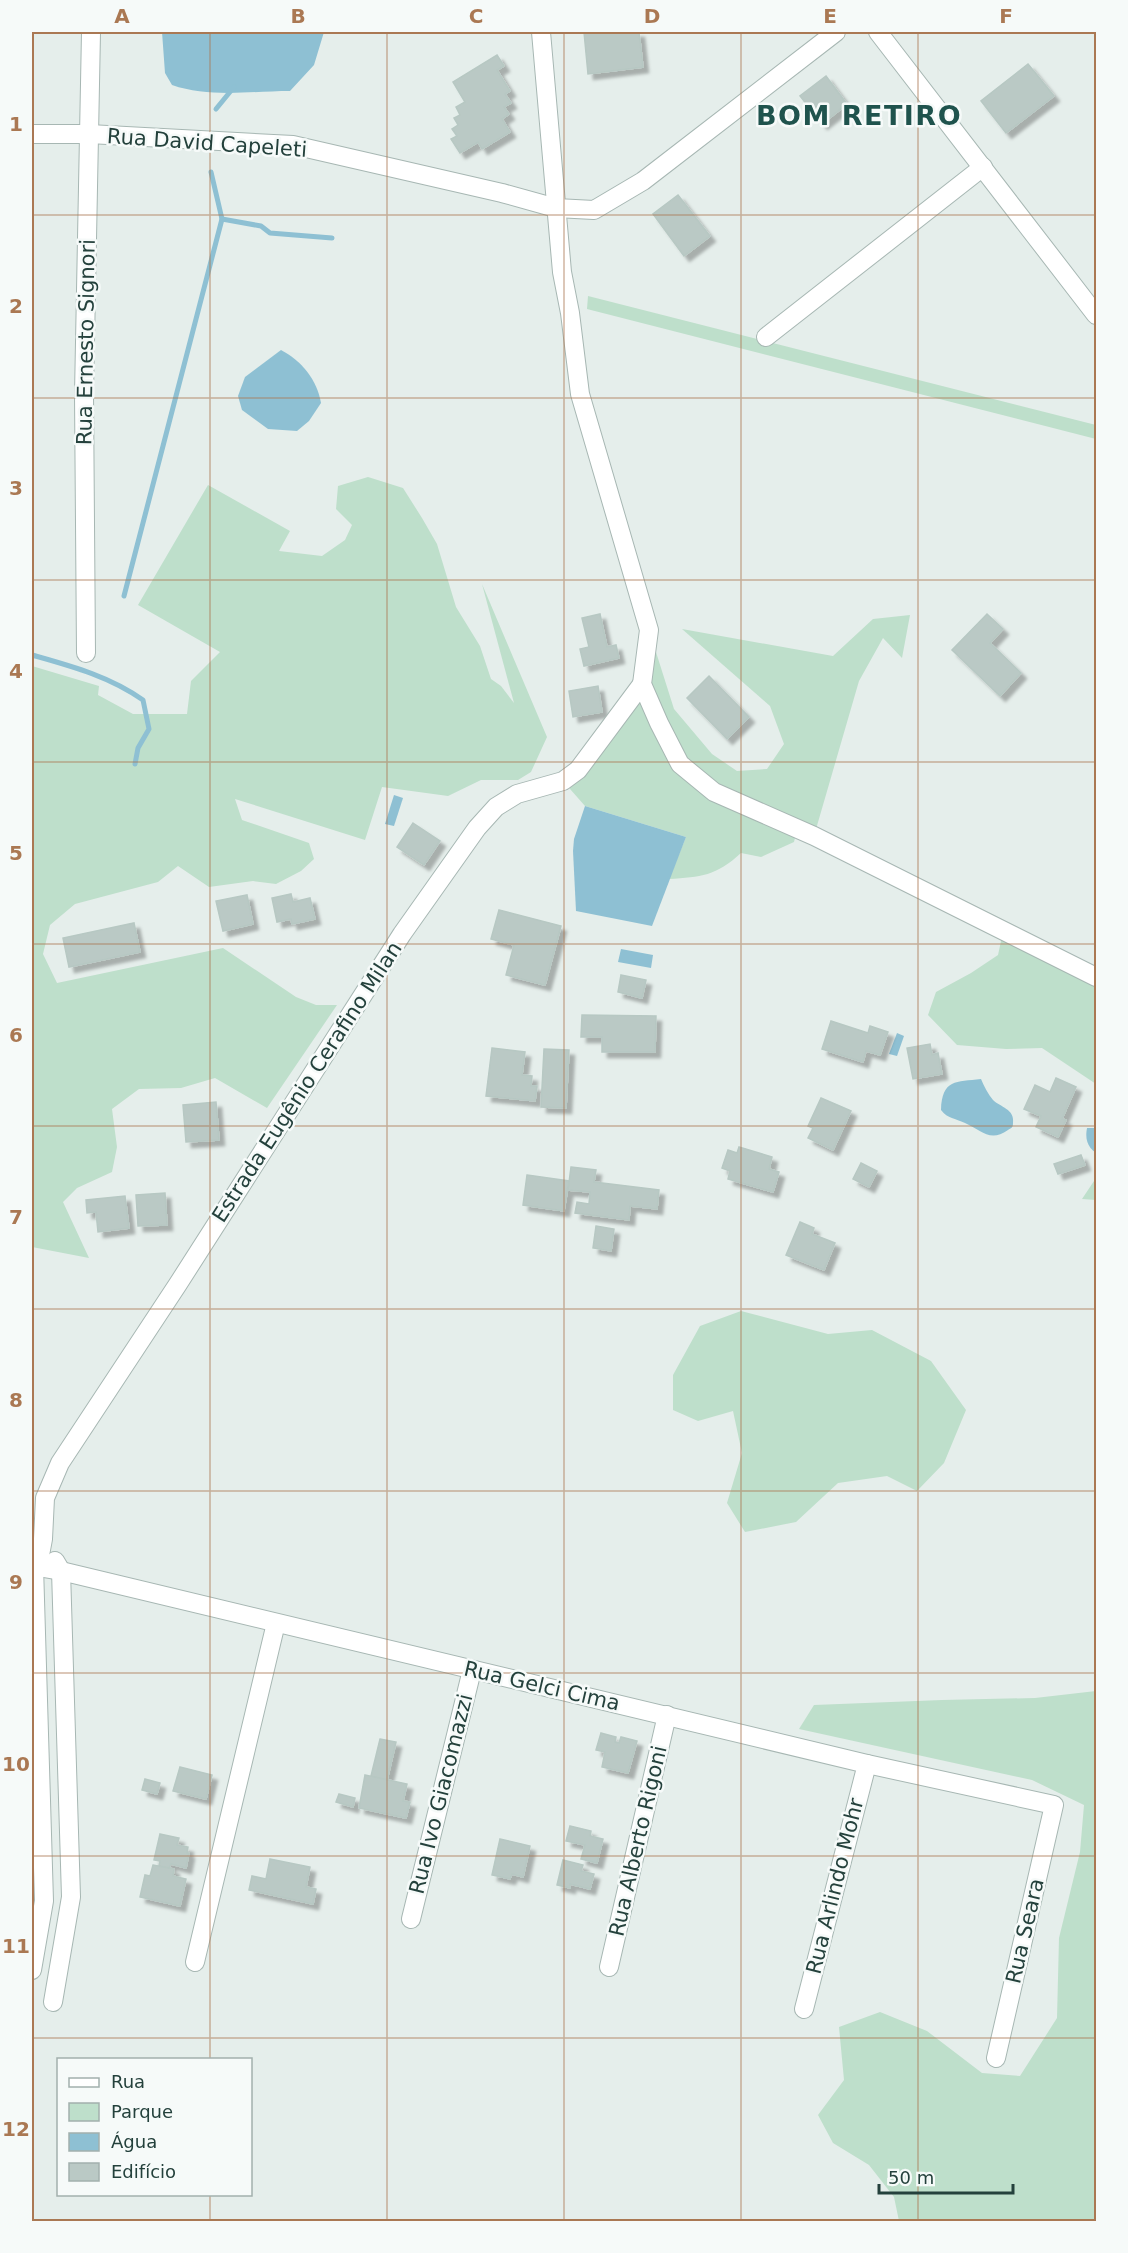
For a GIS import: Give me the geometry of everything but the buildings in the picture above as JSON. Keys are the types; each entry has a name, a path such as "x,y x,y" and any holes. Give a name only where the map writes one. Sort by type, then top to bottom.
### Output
{"street":[{"name":"Rua Ernesto Signori","path":"86,653 84,394 91,32"},
{"path":"541,32 562,272 570,313 580,394 649,630 642,684 680,764 714,792 814,836 1096,977"},
{"name":"Rua David Capeleti","path":"32,134 293,145 502,193 556,208 594,210 643,181 836,32"},
{"path":"878,32 1096,315"},
{"path":"766,337 983,167"},
{"name":"Estrada Eugênio Cerafino Milan","path":"32,1970 38,1902 33,1566 40,1555 43,1539 45,1498 60,1463 184,1275 402,934 477,828 496,807 517,794 563,781 578,770 642,684"},
{"path":"43,1539 50,1555 62,1570 71,1897 52,2002"},
{"name":"Rua Gelci Cima","path":"33,1566 62,1570 867,1764 1054,1805"},
{"path":"195,1962 276,1623"},
{"name":"Rua Ivo Giacomazzi","path":"411,1919 472,1670"},
{"path":"34,1695 66,1692"},
{"name":"Rua Alberto Rigoni","path":"609,1967 667,1715"},
{"name":"Rua Arlindo Mohr","path":"804,2009 867,1764"},
{"name":"Rua Seara","path":"996,2058 1054,1805"},
{"path":"38,1902 71,1897"}],"green space":[{"path":"588,296 1096,425 1096,439 587,309"},
{"path":"368,477 403,488 437,544 456,607 480,646 491,679 501,686 514,703 482,584 547,737 531,772 518,780 481,780 448,796 382,787 365,840 235,799 242,820 309,843 314,859 301,871 276,884 253,881 209,887 178,866 158,882 75,904 50,925 43,954 57,983 223,948 296,997 316,1005 337,1005 267,1108 215,1078 181,1088 139,1089 112,1109 117,1147 112,1172 77,1188 63,1202 89,1258 32,1247 32,666 99,686 98,695 133,714 187,714 191,681 220,652 138,605 208,485 290,531 279,551 322,556 345,540 352,525 336,509 338,486"},
{"path":"910,615 902,658 883,638 859,681 814,836 797,829 794,842 761,857 741,853 732,861 708,874 669,879 686,837 585,806 563,781 628,701 649,630 674,709 712,754 737,771 767,769 784,744 770,706 682,629 833,656 873,619"},
{"path":"1003,932 1096,977 1096,1084 1042,1048 1006,1049 957,1045 928,1015 936,992 998,955"},
{"path":"1096,1178 1096,1200 1082,1199"},
{"path":"741,1311 828,1334 872,1330 931,1361 966,1410 944,1463 917,1491 887,1476 838,1483 796,1522 745,1532 727,1503 742,1453 733,1411 698,1421 673,1410 673,1375 700,1326"},
{"path":"1096,1691 1096,2221 899,2221 894,2197 869,2165 833,2143 818,2115 844,2080 839,2027 880,2012 927,2031 982,2073 1020,2076 1057,2018 1059,1938 1080,1852 1084,1805 1032,1780 799,1729 814,1705 1035,1698"}],"water":[{"path":"162,32 324,32 314,65 290,91 215,93 172,85 165,73"},
{"path":"281,350 289,354 307,372 316,387 321,403 309,421 297,431 268,429 242,410 238,396 245,377"},
{"path":"394,795 403,798 394,826 385,824"},
{"path":"585,806 686,837 652,926 576,911 574,839"},
{"path":"621,949 653,955 651,968 618,962"},
{"path":"897,1033 904,1036 897,1056 889,1054"},
{"path":"981,1079 993,1100 1012,1114 1012,1127 1002,1134 986,1134 949,1117 941,1110 944,1092 948,1087 958,1082"},
{"path":"1087,1128 1096,1128 1096,1153 1087,1142"}],"waterway":[{"path":"216,109 234,87"},
{"path":"124,596 222,219 211,172"},
{"path":"222,219 261,226 270,233 332,238"},
{"path":"32,655 103,678 143,700 149,729 138,748 135,764"}],"district":[{"name":"BOM RETIRO","path":"859,115"}]}
